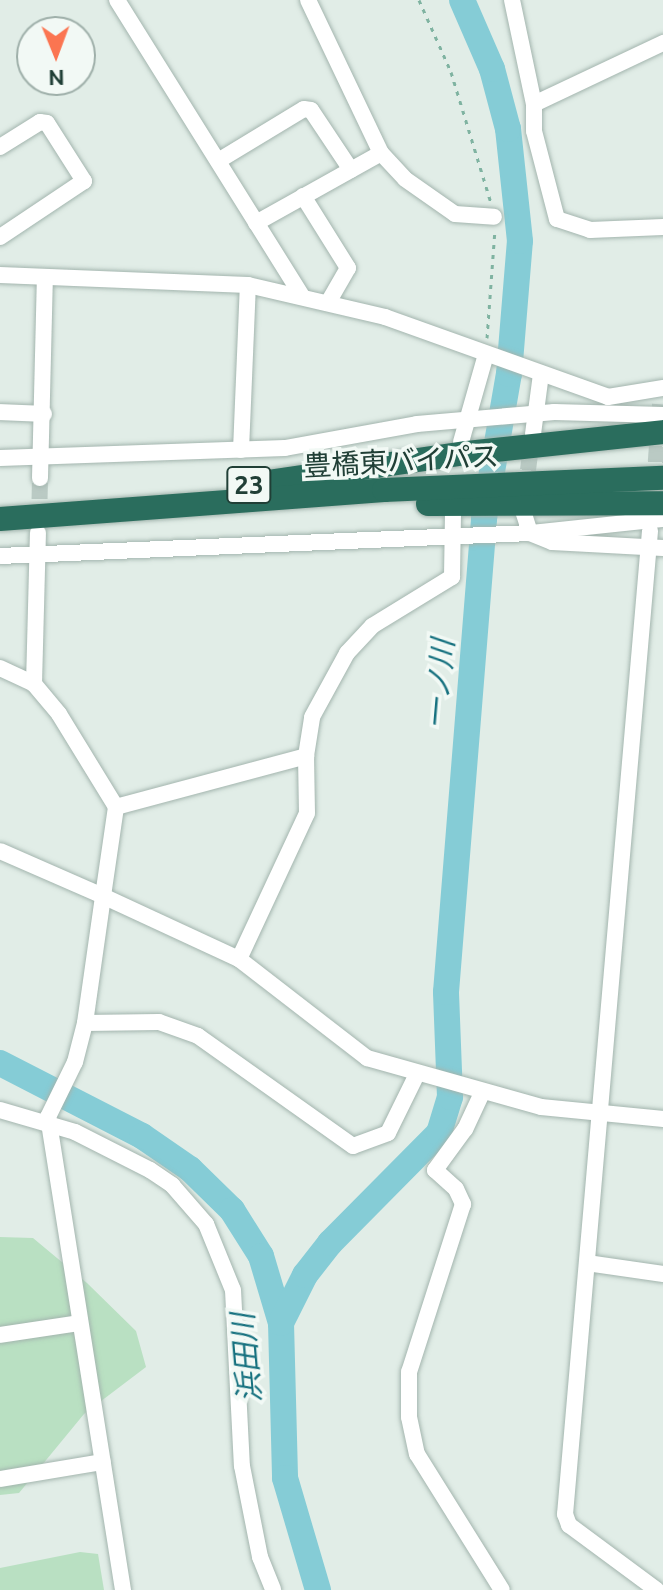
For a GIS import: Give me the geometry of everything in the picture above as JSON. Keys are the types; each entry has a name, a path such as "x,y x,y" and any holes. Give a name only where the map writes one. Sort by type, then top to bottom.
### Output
{"highway":[{"name":"23","path":"35,525 464,448 528,440 663,432"},
{"name":"豊橋東バイパス","path":"519,500 663,478"},
{"name":"豊橋東バイパス","path":"0,519 35,525 384,490 421,504 458,501"},
{"name":"23","path":"458,501 663,503"}],"street":[{"path":"117,0 301,294"},
{"path":"308,0 381,153 405,179 455,214 494,217"},
{"path":"512,0 534,104 534,131 557,219 590,230 663,227"},
{"path":"534,104 663,43"},
{"path":"218,161 304,109 311,110 351,170"},
{"path":"0,147 40,122 47,123 84,181 0,237"},
{"path":"256,223 381,153"},
{"path":"303,196 348,268 329,301"},
{"path":"2,271 45,280 248,285 301,294 608,397 662,399"},
{"path":"40,478 45,280"},
{"path":"241,450 248,285"},
{"path":"464,448 486,354"},
{"path":"528,440 538,372"},
{"path":"0,458 285,448 470,418 662,399"},
{"path":"0,412 44,414"},
{"path":"519,500 530,533 552,542 656,548"},
{"path":"239,959 307,813 306,756 312,717 347,653 372,626 452,577 458,501"},
{"path":"0,556 530,533 663,519"},
{"path":"34,684 35,525"},
{"path":"650,531 656,548 600,1114 565,1514 569,1525 657,1590"},
{"path":"0,668 34,684 109,788 116,807 85,1023 75,1062 48,1122 123,1590"},
{"path":"116,807 306,756"},
{"path":"0,851 239,959 367,1058 480,1092 600,1114 663,1119"},
{"path":"85,1023 159,1022 198,1036 353,1146 388,1133 423,1076"},
{"path":"480,1092 465,1129 435,1170 456,1189 463,1204 409,1372 409,1417 417,1454 502,1590"},
{"path":"0,1110 21,1113 75,1132 172,1185 206,1224 228,1266 242,1466 260,1557 273,1590"},
{"path":"587,1263 663,1274"},
{"path":"0,1335 79,1323"},
{"path":"0,1479 103,1462"}],"path":[{"path":"419,0 451,72 494,217 496,261 486,354"}],"green space":[{"path":"0,1237 33,1238 87,1283 136,1331 146,1367 84,1414 19,1493 0,1495"},
{"path":"80,1552 98,1554 104,1590 0,1590 0,1568"}],"waterway":[{"name":"一ノ川","path":"281,1323 305,1275 330,1243 439,1133 450,1097 446,992 484,518 509,374 520,241 508,129 492,69 462,0"},
{"name":"浜田川","path":"0,1063 142,1136 190,1169 232,1210 261,1256 281,1323 285,1478 318,1590"}],"tunnel":[{"path":"654,486 660,404"},
{"path":"525,494 532,438"},
{"path":"39,523 40,478"}]}
